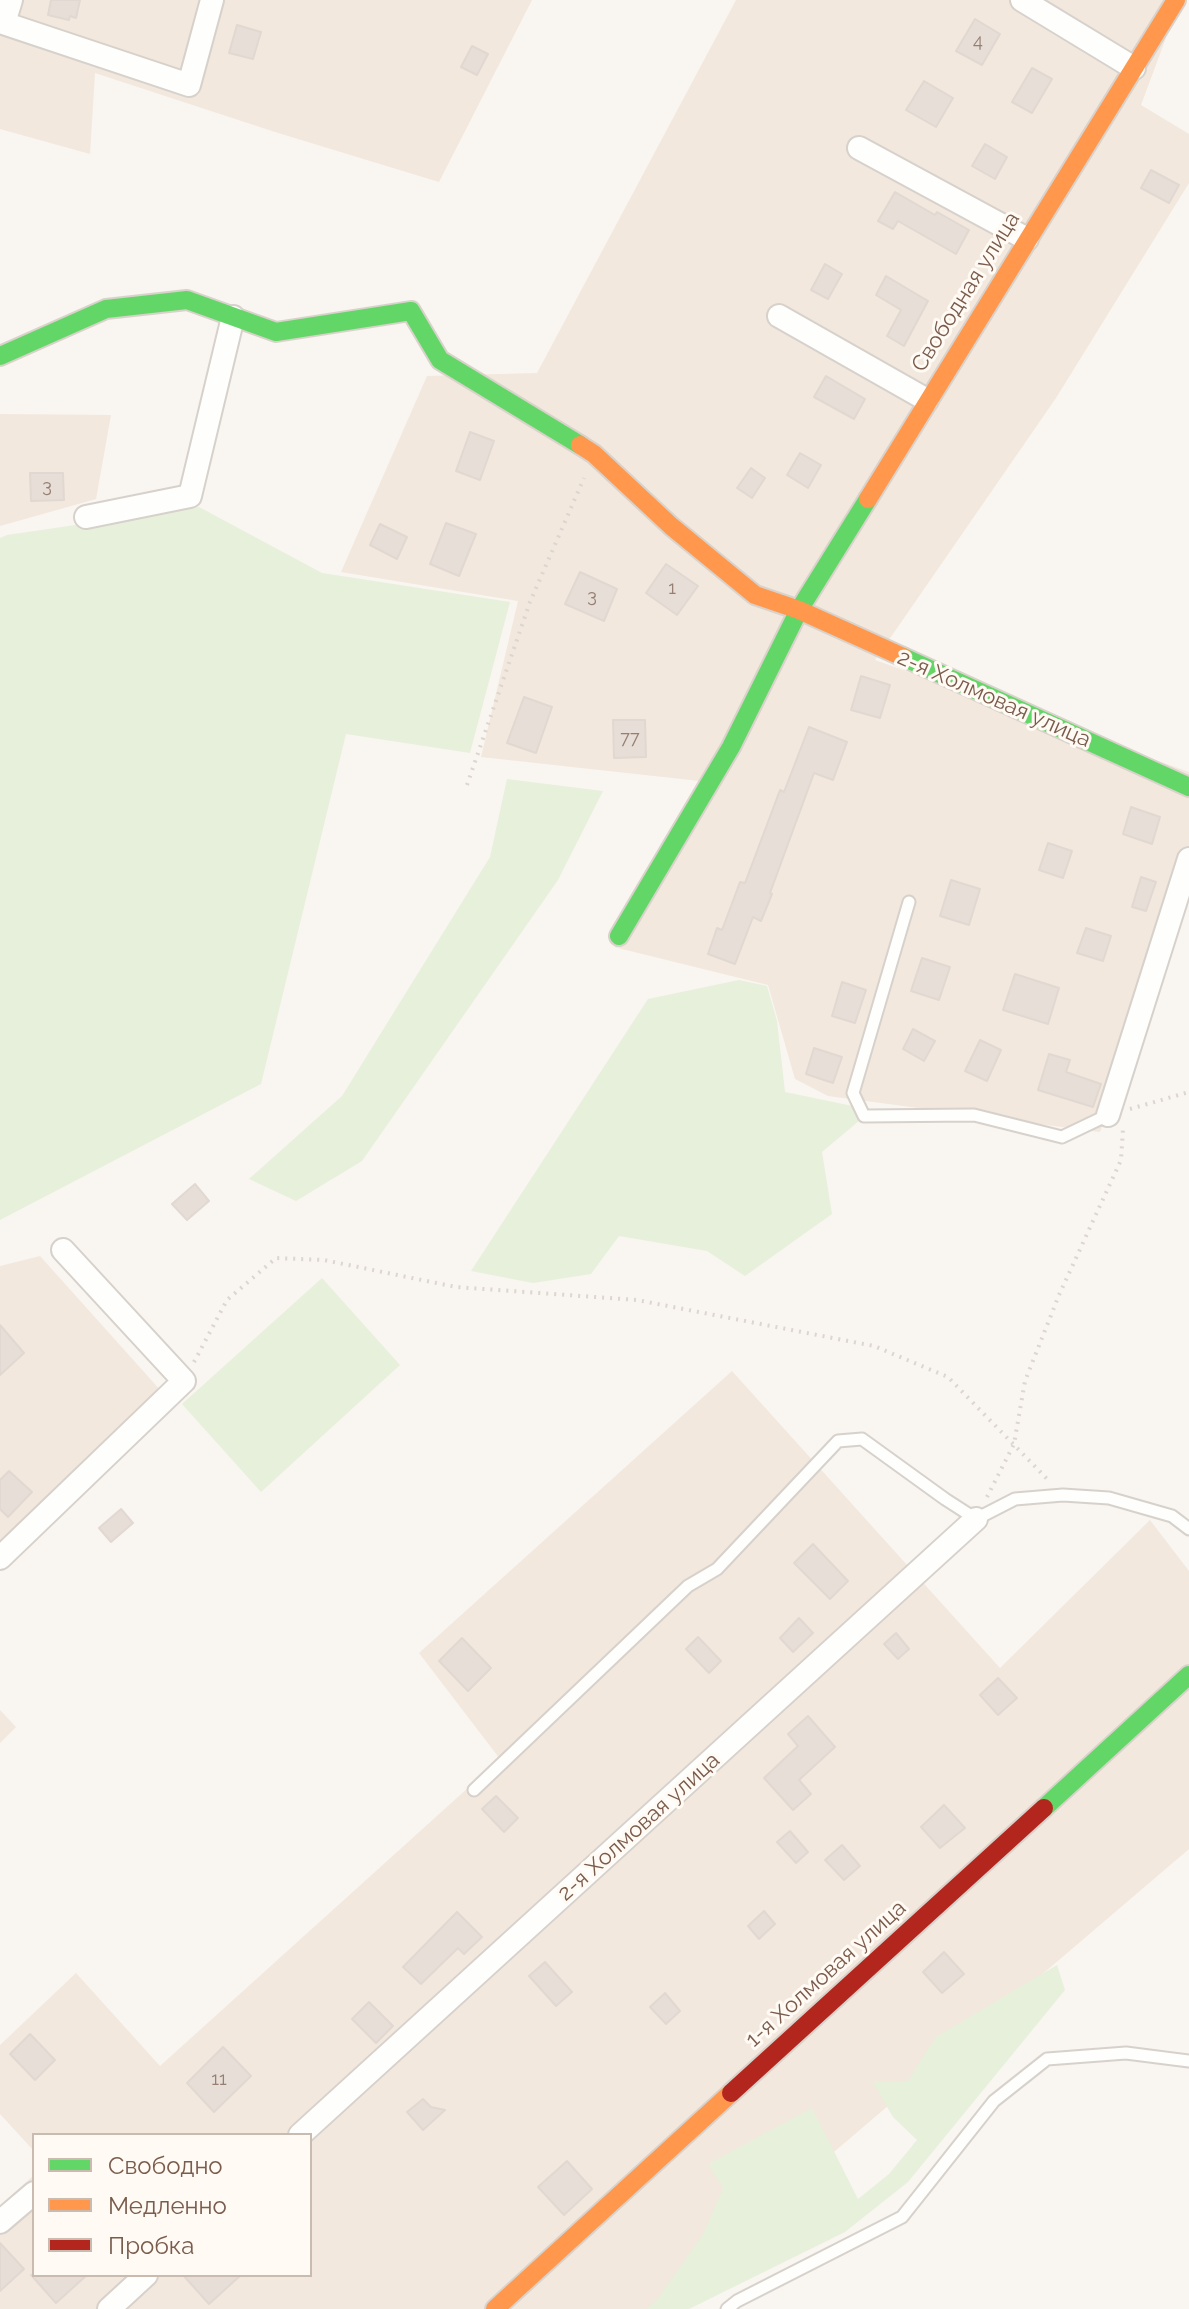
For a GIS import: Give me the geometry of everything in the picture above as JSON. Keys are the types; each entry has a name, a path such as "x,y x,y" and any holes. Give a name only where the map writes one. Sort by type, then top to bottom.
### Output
{"street":[{"path":"11,0 2,23 189,85 212,0"},
{"path":"1022,0 1134,68"},
{"name":"Свободная улица","path":"619,936 731,747 799,610 1176,0"},
{"path":"859,148 1027,239"},
{"path":"0,356 106,309 187,300 233,317 190,496 86,517"},
{"name":"2-я Холмовая улица","path":"233,317 276,332 411,311 440,360 594,454 671,526 755,595 799,610 1189,787"},
{"path":"779,316 927,400"},
{"path":"1116,1113 1189,859"},
{"path":"0,1558 184,1381 63,1250"},
{"name":"2-я Холмовая улица","path":"302,2133 976,1519"},
{"name":"1-я Холмовая улица","path":"495,2309 1189,1675"},
{"path":"0,2222 32,2195"},
{"path":"109,2309 144,2277"}],"lane":[{"path":"909,902 853,1093 864,1116 974,1115 1062,1137 1116,1113"},
{"path":"474,1790 688,1586 717,1569 838,1441 862,1439 976,1519 1015,1499 1063,1495 1109,1498 1172,1516 1189,1529"},
{"path":"727,2309 737,2301 902,2217 994,2101 1047,2059 1126,2053 1189,2061"}],"path":[{"path":"467,785 530,602 594,454"},
{"path":"976,1519 1014,1444 1025,1381 1059,1295 1121,1160 1116,1113 1189,1092"},
{"path":"184,1381 227,1300 276,1258 324,1260 456,1287 637,1300 874,1346 948,1377 1063,1495"}],"shaded area":[{"path":"0,0 532,0 439,182 95,73 90,154 0,129"},
{"path":"736,0 1180,0 1141,105 1189,134 1189,183 1056,398 875,660 1189,772 1189,897 1100,1132 828,1096 795,1079 768,985 614,947 718,783 481,757 518,601 341,572 427,376 537,373"},
{"path":"0,414 111,415 96,499 0,526"},
{"path":"40,1256 162,1392 0,1541 0,1266"},
{"path":"732,1371 1000,1668 1150,1520 1189,1571 1189,1849 650,2309 0,2309 0,2206 32,2177 32,2277 312,2277 312,2133 32,2133 32,2149 0,2114 0,2045 76,1973 160,2066 500,1759 419,1653"},
{"path":"0,1710 16,1727 0,1743"}],"green space":[{"path":"199,507 322,573 510,602 470,753 346,734 261,1084 0,1220 0,538"},
{"path":"507,779 603,791 558,880 362,1161 296,1201 249,1179 342,1096 490,857"},
{"path":"739,980 767,986 777,1021 785,1092 872,1110 822,1152 832,1214 745,1276 707,1251 619,1236 591,1274 533,1283 471,1271 648,999"},
{"path":"322,1278 400,1365 261,1492 182,1404"},
{"path":"1057,1965 1065,1990 908,2182 845,2232 689,2309 646,2309 656,2301 702,2236 723,2188 708,2164 812,2108 858,2199 889,2174 917,2140 893,2117 872,2081 907,2082 936,2037"}],"building":[{"path":"51,0 80,0 76,18 70,16 69,20 48,15"},
{"path":"975,19 1000,34 982,65 956,51"},
{"path":"237,25 261,32 253,59 229,53"},
{"path":"472,46 488,54 477,75 461,67"},
{"path":"1032,68 1052,79 1032,113 1012,102"},
{"path":"924,81 953,98 936,127 906,110"},
{"path":"985,144 1007,157 995,179 972,166"},
{"path":"1151,170 1179,185 1169,203 1141,188"},
{"path":"895,192 969,230 956,254 898,221 893,229 878,221"},
{"path":"825,264 842,274 828,299 811,290"},
{"path":"886,276 928,301 904,346 887,336 901,310 876,295"},
{"path":"826,376 865,399 854,419 814,397"},
{"path":"470,432 494,441 480,480 456,471"},
{"path":"800,453 821,465 808,488 787,475"},
{"path":"751,468 765,478 752,498 737,488"},
{"path":"30,473 63,473 64,500 31,501"},
{"path":"446,523 476,534 459,576 430,564"},
{"path":"380,524 407,537 397,559 370,545"},
{"path":"666,564 698,586 677,615 646,593"},
{"path":"580,572 617,589 604,621 565,604"},
{"path":"861,676 890,685 880,718 851,710"},
{"path":"524,697 552,707 536,753 507,743"},
{"path":"613,720 645,720 646,757 614,758"},
{"path":"809,727 847,742 833,780 814,773 761,921 753,917 735,964 708,954 717,928 722,930 740,882 745,883 780,790 784,792"},
{"path":"1131,807 1160,817 1152,844 1123,834"},
{"path":"1048,843 1072,851 1063,878 1039,870"},
{"path":"1141,877 1156,882 1146,911 1132,907"},
{"path":"951,880 980,889 969,925 940,916"},
{"path":"1086,928 1111,936 1103,961 1077,953"},
{"path":"922,958 950,967 939,1000 911,991"},
{"path":"1015,974 1059,988 1048,1024 1003,1010"},
{"path":"842,982 866,990 855,1023 832,1016"},
{"path":"913,1029 935,1041 924,1061 903,1049"},
{"path":"980,1040 1001,1050 987,1081 965,1071"},
{"path":"814,1048 842,1057 833,1083 806,1074"},
{"path":"1049,1054 1070,1060 1066,1072 1101,1084 1093,1107 1038,1090"},
{"path":"195,1184 209,1201 187,1220 172,1204"},
{"path":"0,1325 24,1353 0,1375"},
{"path":"9,1471 32,1492 8,1517 0,1509 0,1480"},
{"path":"121,1509 133,1523 111,1542 99,1528"},
{"path":"813,1544 848,1581 830,1599 794,1563"},
{"path":"799,1618 813,1633 793,1652 780,1638"},
{"path":"896,1633 909,1649 898,1659 884,1644"},
{"path":"698,1637 721,1661 709,1673 686,1649"},
{"path":"462,1638 491,1668 468,1691 439,1661"},
{"path":"998,1678 1017,1698 998,1715 980,1695"},
{"path":"808,1716 835,1747 799,1780 811,1794 793,1810 764,1778 798,1746 788,1734"},
{"path":"496,1796 518,1818 504,1832 482,1809"},
{"path":"944,1805 965,1828 940,1848 921,1827"},
{"path":"790,1831 808,1852 796,1863 777,1842"},
{"path":"842,1845 860,1866 844,1880 825,1860"},
{"path":"764,1911 775,1924 759,1939 748,1926"},
{"path":"457,1912 482,1937 464,1954 458,1948 421,1984 403,1967"},
{"path":"944,1952 964,1974 942,1993 923,1972"},
{"path":"545,1962 572,1992 556,2006 529,1976"},
{"path":"665,1993 680,2011 666,2024 650,2007"},
{"path":"369,2002 393,2026 376,2043 352,2019"},
{"path":"30,2034 55,2060 35,2080 10,2054"},
{"path":"223,2047 251,2076 214,2112 187,2083"},
{"path":"423,2099 431,2107 445,2110 423,2130 407,2112"},
{"path":"567,2161 592,2189 564,2215 538,2187"},
{"path":"0,2243 24,2269 0,2291"},
{"path":"33,2277 85,2277 56,2303"},
{"path":"185,2277 239,2277 209,2304"}],"traffic: fast":[{"path":"0,356 106,309 187,300 276,332 411,311 440,360 580,445"},
{"path":"619,936 731,747 799,610 868,499"},
{"path":"903,657 1189,787"},
{"path":"1044,1808 1189,1675"}],"traffic: slow":[{"path":"868,499 1176,0"},
{"path":"580,445 755,595 799,610 903,657"},
{"path":"495,2309 731,2093"}],"traffic: jam":[{"path":"731,2093 1044,1808"}]}
